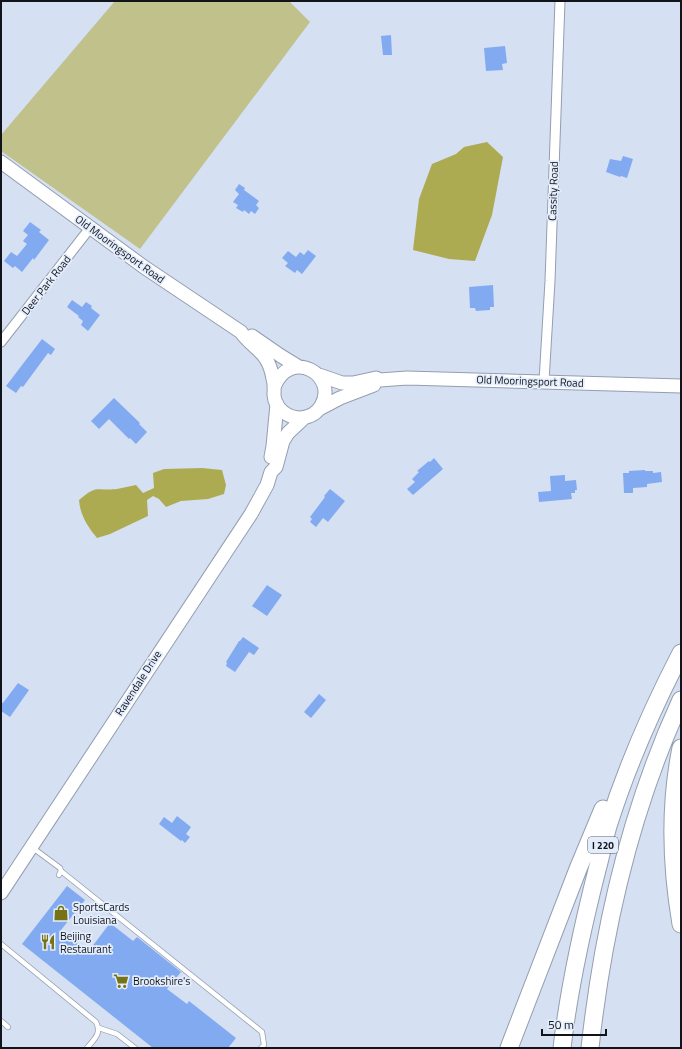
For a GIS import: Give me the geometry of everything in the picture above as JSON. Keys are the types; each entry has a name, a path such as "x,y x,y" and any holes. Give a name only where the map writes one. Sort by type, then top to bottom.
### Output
{"highway":[{"name":"I 220","path":"562,1048 566,1016 579,946 608,826 636,749 681,653"},
{"path":"509,1048 578,869 609,795 663,689"},
{"name":"I 220","path":"590,1048 601,965 618,883 640,805 667,732 681,700"},
{"path":"681,748 674,793 672,849 675,888 681,924"}],"main road":[{"name":"Old Mooringsport Road","path":"1,162 151,272 241,332 265,358 271,372 276,404"},
{"name":"Old Mooringsport Road","path":"241,332 248,333 299,367 310,369 318,375 342,383 353,383 376,378 380,380 407,378 681,386"},
{"path":"274,388 283,373 299,367"},
{"path":"318,375 325,388 323,403 319,409"},
{"name":"Old Mooringsport Road","path":"304,418 340,398 374,385 380,380"},
{"path":"276,404 288,415 295,418 304,418"},
{"name":"Ravendale Drive","path":"271,472 269,466 273,446 276,404"},
{"name":"Ravendale Drive","path":"1,893 251,514 264,491 271,472 276,467 283,441 288,433 304,418"}],"street":[{"name":"Cassity Road","path":"544,381 550,281 560,1"},
{"name":"Deer Park Road","path":"1,342 90,228"}],"lane":[{"path":"31,847 60,868 60,873 262,1032 264,1044 261,1048"},
{"path":"1,944 96,1022 99,1028 98,1034 87,1048"},
{"path":"1,1021 8,1027"},
{"path":"99,1028 117,1034 135,1048"}],"green space":[{"path":"115,1 289,1 310,22 140,249 1,151 1,135"}],"shaded area":[{"path":"487,142 503,157 492,215 475,261 449,259 413,250 419,199 432,164 456,154 464,147"},
{"path":"202,468 222,470 226,485 224,494 208,499 181,501 166,507 159,499 153,496 147,500 148,516 110,534 97,538 83,516 79,500 93,490 117,489 136,485 143,493 154,488 153,473 164,469"}],"building":[{"path":"391,35 392,55 383,55 381,36"},
{"path":"505,46 507,63 502,64 503,70 486,71 484,48"},
{"path":"623,156 633,159 627,178 606,172 610,159 621,161"},
{"path":"239,184 245,188 244,190 259,201 256,205 259,208 255,214 251,211 249,214 244,210 243,212 236,208 238,205 233,202 239,194 235,190"},
{"path":"30,222 41,230 39,232 49,240 34,260 33,258 22,272 15,266 13,268 4,261 11,252 17,256 27,244 23,241 28,235 23,231"},
{"path":"308,250 316,256 302,274 297,270 295,273 285,266 288,263 282,258 288,251 296,257 300,252 304,255"},
{"path":"493,285 494,307 490,307 490,310 476,311 475,308 470,308 469,287"},
{"path":"72,300 82,307 86,302 100,315 88,331 81,325 83,321 78,317 79,316 67,307"},
{"path":"42,339 55,349 51,355 48,353 23,387 21,386 16,393 6,386"},
{"path":"114,398 140,423 139,424 147,432 136,444 109,419 99,429 91,421"},
{"path":"434,458 443,469 413,495 407,489 415,482 412,479 419,472 417,471"},
{"path":"645,470 653,471 653,473 661,472 662,482 647,484 647,487 633,488 633,493 624,493 623,473"},
{"path":"565,475 565,481 576,480 577,490 575,490 575,493 571,493 572,499 539,502 538,492 551,491 550,476"},
{"path":"330,489 345,501 328,522 323,518 316,527 310,522 312,519 310,517"},
{"path":"267,585 282,595 267,616 252,606"},
{"path":"243,637 259,648 254,655 249,652 235,672 226,666 226,662"},
{"path":"18,683 29,690 10,717 1,711 1,702 3,703"},
{"path":"319,694 326,700 311,718 304,712"},
{"path":"177,816 191,827 186,834 190,837 185,843 159,824 164,817 172,823"},
{"path":"67,886 85,900 61,930 88,952 110,923 133,941 137,937 181,972 167,989 187,1004 189,1001 236,1038 228,1048 153,1048 22,944"}],"place":[{"name":"SportsCards Louisiana","path":"61,913"},
{"name":"Beijing Restaurant","path":"48,942"},
{"name":"Brookshire's","path":"121,981"}]}
